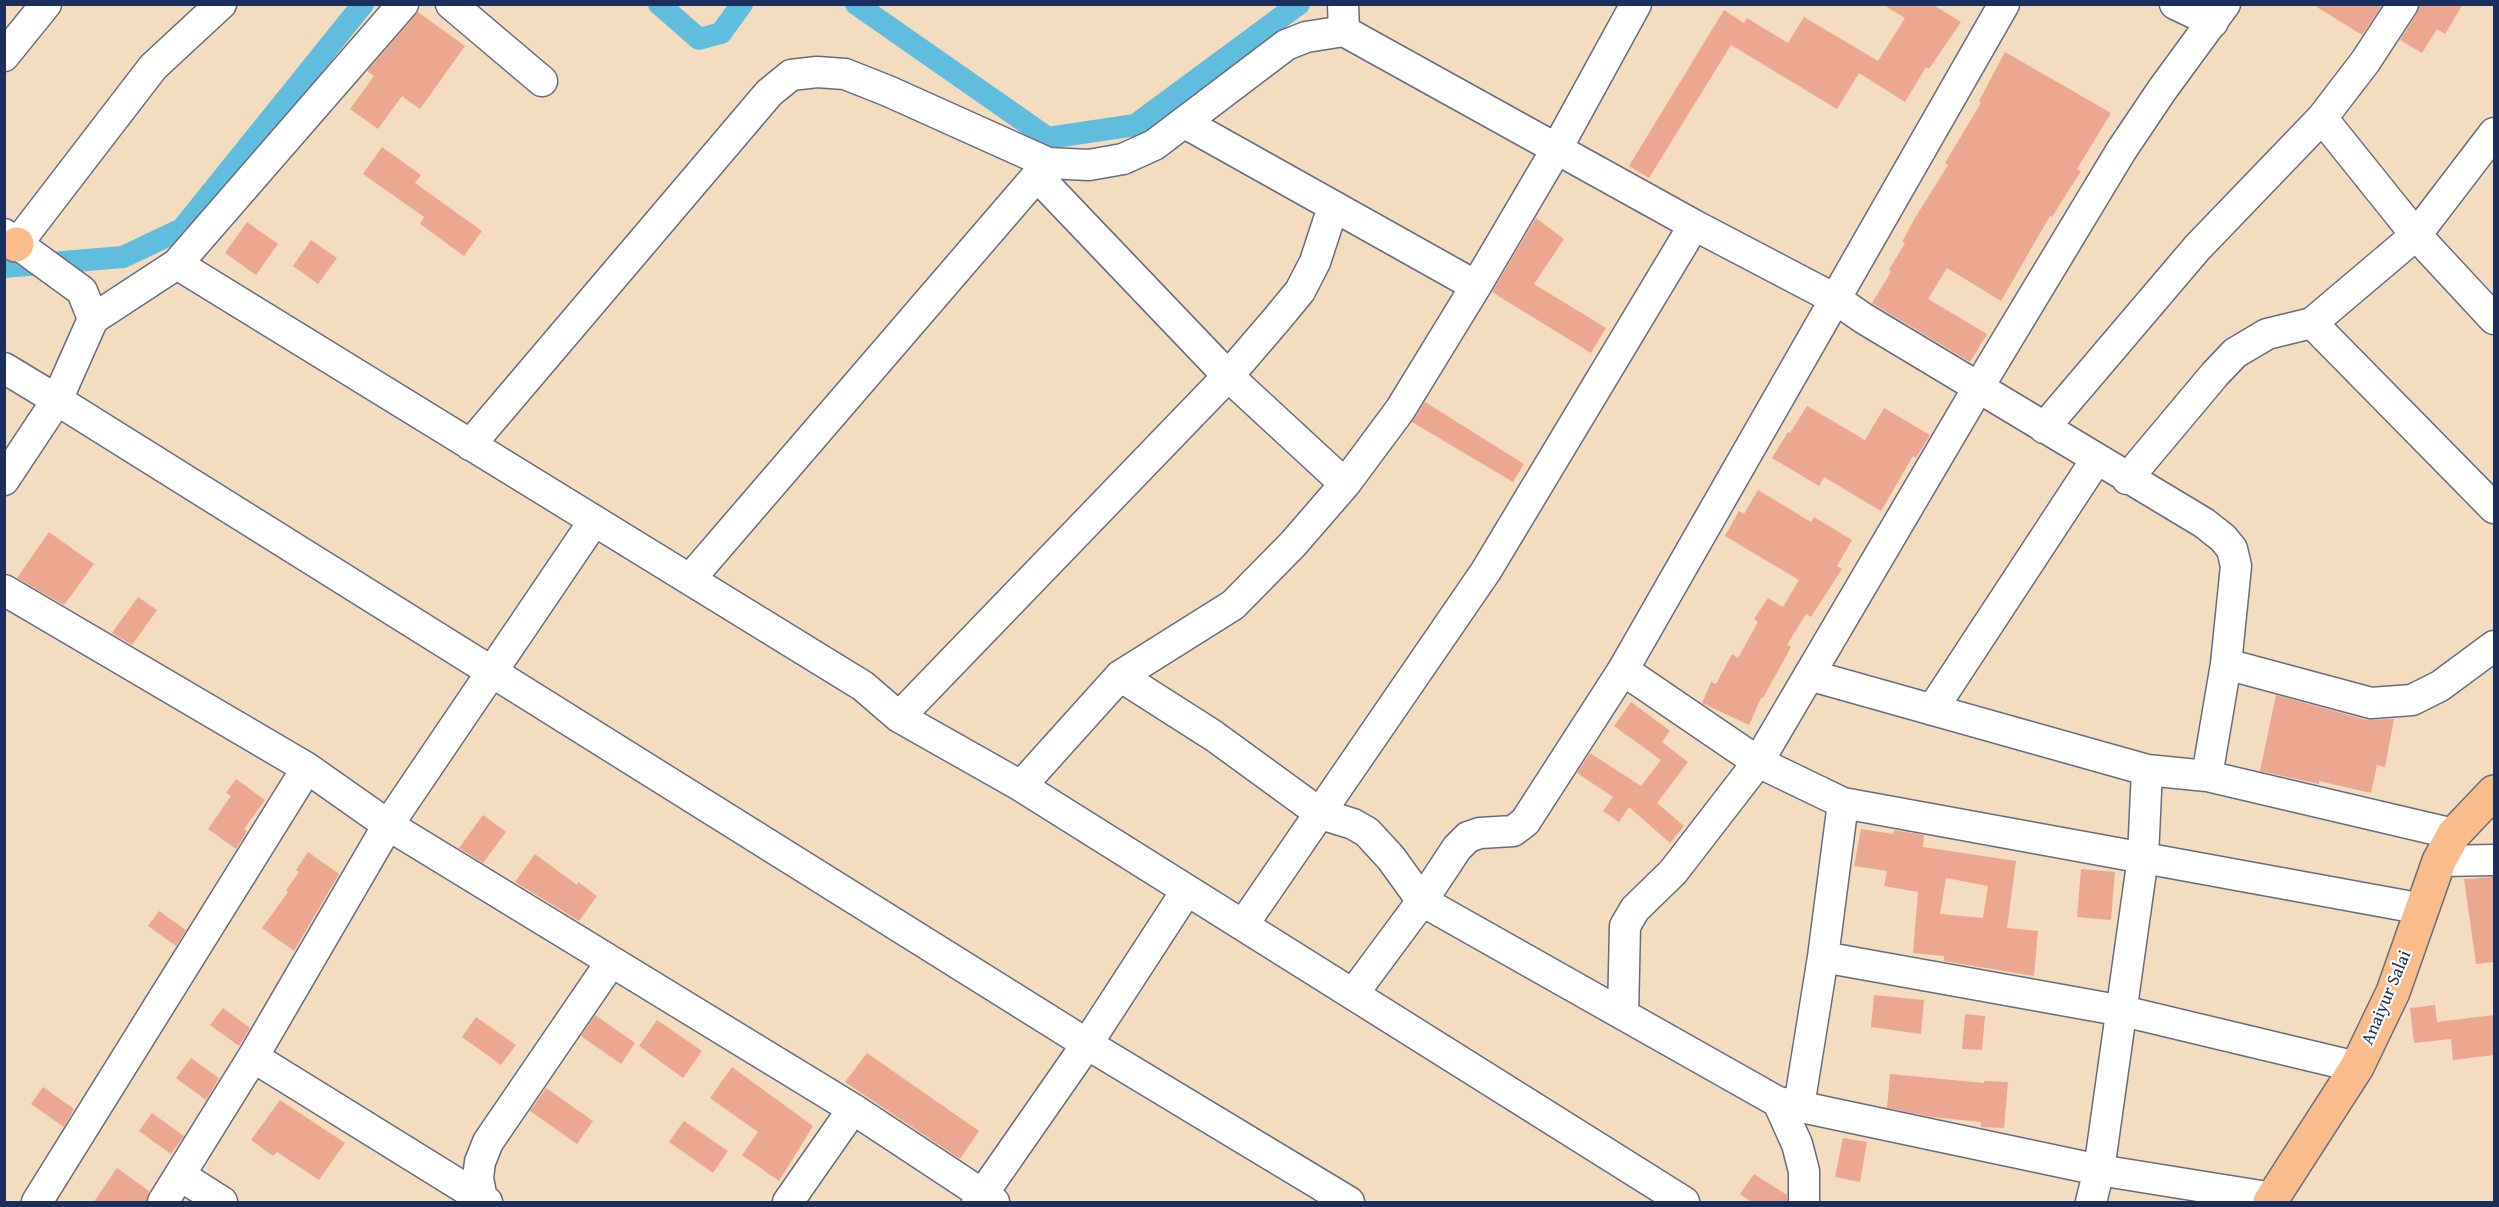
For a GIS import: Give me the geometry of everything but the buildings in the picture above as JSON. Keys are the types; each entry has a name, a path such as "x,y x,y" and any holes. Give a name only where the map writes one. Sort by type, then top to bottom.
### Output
{"main road":[{"name":"Anaiyur Salai","path":"2271,1200 2357,1068 2393,992 2446,848 2494,792"}],"street":[{"path":"4,56 46,4"},
{"path":"93,319 82,291 12,246 153,67 221,4"},
{"path":"4,480 57,400 93,319 177,264 403,4"},
{"path":"451,4 542,81"},
{"path":"1022,786 1120,676 1233,605 1293,544 1345,484 1400,410 1476,286 1556,150 1636,4"},
{"path":"1353,994 1422,901 1457,848 1468,837 1480,833 1513,831 1525,822 1623,670 1837,300 2004,4"},
{"path":"1623,1014 1625,926 1635,909 1687,855 1758,762 1978,388 2121,151 2162,90 2219,13 2175,4"},
{"path":"2044,428 2198,248 2322,118 2365,62 2403,4"},
{"path":"690,579 1042,169 1124,159 1154,145 1286,45 1344,19 1556,150 1837,300 2127,479 2204,523 2223,538 2232,549 2236,566 2226,664 2207,776"},
{"path":"470,445 769,93 791,75 817,72 845,74 888,91 1042,169 1228,376 1345,484"},
{"path":"2322,118 2416,235 2494,319"},
{"path":"1185,123 1476,286"},
{"path":"2127,479 2235,353 2267,334 2312,323 2416,235 2492,143"},
{"path":"899,717 1228,376 1300,291 1315,262 1334,207"},
{"path":"1243,926 1486,572 1694,225"},
{"path":"177,264 863,686 899,717 1022,786 1684,1203"},
{"path":"2312,323 2494,508"},
{"path":"4,368 1087,1044 1349,1203"},
{"path":"1932,710 2096,460"},
{"path":"163,1203 253,1057 388,825 594,521"},
{"path":"4,590 307,768 388,825 853,1110 984,1200 1187,890"},
{"path":"2226,664 2371,703 2412,700 2440,686 2494,646"},
{"path":"1623,670 1758,762 1843,803 2423,909"},
{"path":"1809,675 2147,770 2207,776 2446,848 2494,860"},
{"path":"1120,676 1214,736 1321,814 1353,824 1367,832 1379,844 1422,901 1788,1104 2099,1170 2271,1200"},
{"path":"37,1203 307,768"},
{"path":"2091,1203 2099,1170 2144,857 2147,770"},
{"path":"1804,1203 1804,1171 1788,1104 1823,957 1843,803"},
{"path":"1823,957 2122,1011 2357,1068"},
{"path":"483,1201 478,1178 480,1162 488,1142 611,962"},
{"path":"253,1057 483,1201"},
{"path":"788,1203 853,1110"},
{"path":"181,1176 222,1203"}],"waterway":[{"path":"4,267 123,257 182,229 363,4"},
{"path":"659,4 699,39 721,33 742,4"},
{"path":"856,4 1048,138 1135,125 1299,4"}]}
